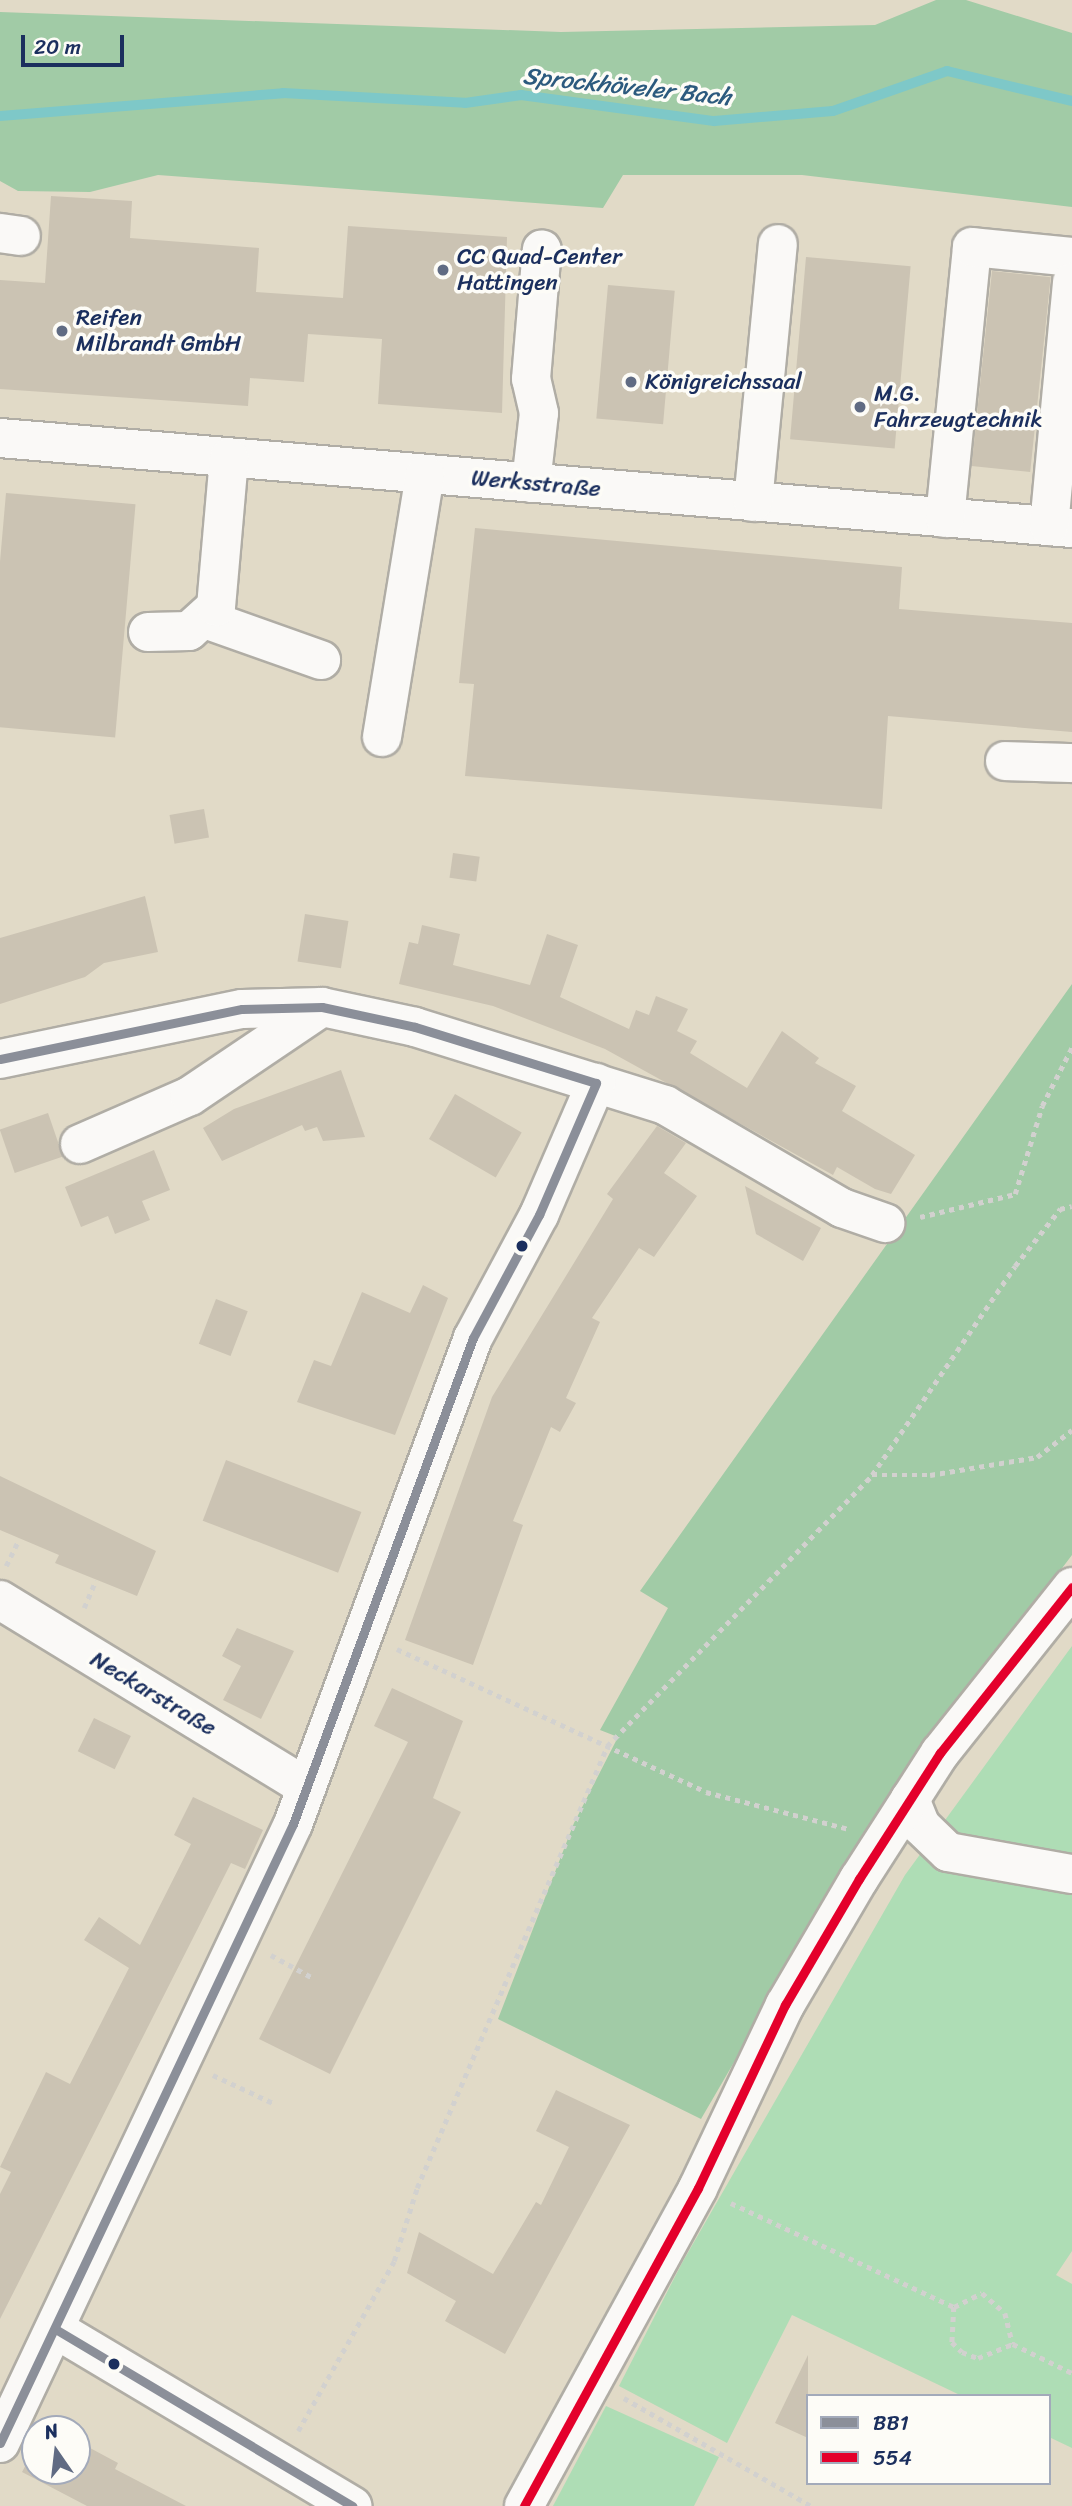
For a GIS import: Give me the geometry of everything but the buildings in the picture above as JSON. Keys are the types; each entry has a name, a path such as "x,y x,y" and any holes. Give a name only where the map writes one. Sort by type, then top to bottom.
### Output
{"street":[{"path":"753,502 778,244"},
{"path":"945,518 972,247 1072,257"},
{"path":"531,483 539,413 531,379 542,249"},
{"path":"1060,527 1072,282"},
{"name":"Werksstraße","path":"0,438 1060,527"},
{"path":"148,632 189,631 208,620 216,607 229,458"},
{"path":"382,737 425,474"},
{"path":"208,620 321,660"},
{"path":"1005,761 1072,763"},
{"path":"80,1144 190,1096 321,1007"},
{"path":"0,1059 242,1009 321,1007 415,1027 665,1105 842,1208 885,1223"},
{"path":"0,2443 57,2330 240,1938 306,1787 361,1633 473,1338 539,1215 596,1083"},
{"path":"524,2506 698,2188 785,2005 910,1799 1072,1587"},
{"name":"Neckarstraße","path":"0,1600 306,1787"},
{"path":"910,1799 921,1826 948,1852 1072,1874"},
{"path":"57,2330 352,2506"}],"path":[{"path":"885,1223 1014,1194 1042,1106 1072,1047"},
{"path":"279,2462 394,2261 417,2188 607,1746 872,1475 1015,1266 1059,1209 1072,1206"},
{"path":"872,1475 930,1475 1037,1457 1072,1430"},
{"path":"0,1578 19,1539"},
{"path":"361,1633 706,1792 886,1837"},
{"path":"240,1938 313,1978"},
{"path":"183,2060 273,2103"},
{"path":"698,2188 954,2306 982,2293 998,2301 1013,2344 1072,2373"},
{"path":"954,2306 952,2342 962,2352 978,2358 1013,2344"},
{"path":"645,2410 811,2506"}],"green space":[{"path":"936,0 966,0 1072,33 1072,207 802,175 623,175 603,208 158,175 90,192 18,191 0,181 0,12 561,32 875,25"},
{"path":"1072,984 1072,1555 886,1801 701,2119 498,2019 574,1823 618,1737 600,1730 668,1608 640,1591"},
{"path":"1072,1646 1072,2251 1056,2275 1072,2284 1072,2448 1051,2438 1051,2394 958,2394 792,2315 727,2443 619,2386 682,2263 905,1875"},
{"path":"606,2406 719,2457 694,2506 553,2506"}],"waterway":[{"name":"Sprockhöveler Bach","path":"0,116 283,93 465,103 521,95 714,121 833,111 947,71 1072,101"}],"transit line":[{"name":"BB1","path":"0,1059 242,1009 322,1007 415,1027 596,1083"},
{"name":"BB1","path":"0,2443 293,1824 473,1338 539,1215 596,1083"},
{"name":"554","path":"524,2506 698,2188 785,2005 859,1879 940,1753 1072,1587"},
{"name":"BB1","path":"57,2330 352,2506"}],"place":[{"name":"CC Quad-Center Hattingen","path":"443,270"},
{"name":"Reifen Milbrandt GmbH","path":"62,331"},
{"name":"Königreichssaal","path":"631,382"},
{"name":"M.G. Fahrzeugtechnik","path":"860,407"}]}
